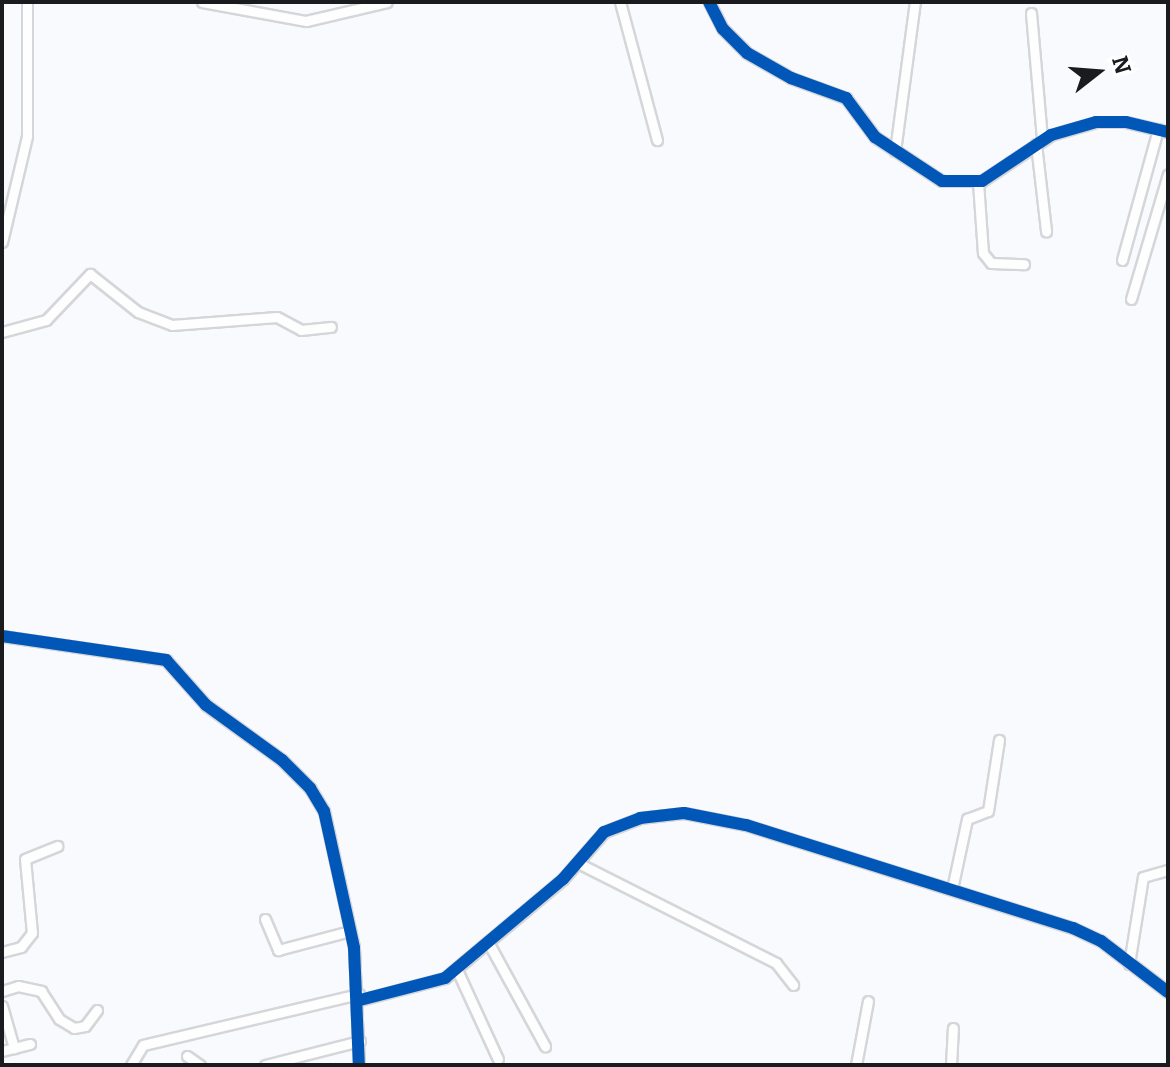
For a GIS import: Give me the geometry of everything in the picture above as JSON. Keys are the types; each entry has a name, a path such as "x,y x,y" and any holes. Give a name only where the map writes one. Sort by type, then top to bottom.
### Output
{"street":[{"path":"2,242 27,136 27,2"},
{"path":"208,3 306,21 387,2"},
{"path":"620,2 657,140"},
{"path":"709,2 723,29 747,53 791,78 846,98 867,129 942,181 978,182 1039,142 1107,121 1163,131 1122,260"},
{"path":"895,151 915,2"},
{"path":"1031,13 1046,231"},
{"path":"1131,299 1168,174"},
{"path":"978,182 983,253 991,263 1024,264"},
{"path":"2,332 46,320 90,274 138,312 172,325 277,317 301,330 331,327"},
{"path":"2,636 166,660 206,705 282,760 319,801 350,931 360,997 359,1065"},
{"path":"952,889 967,819 988,811 999,740"},
{"path":"131,1065 143,1045 441,980 457,970 578,863 614,826 703,813 1090,935 1168,992"},
{"path":"2,952 21,947 32,933 25,859 57,846"},
{"path":"578,863 776,963 793,985"},
{"path":"1129,964 1143,877 1168,870"},
{"path":"265,919 278,950 350,931"},
{"path":"488,942 545,1046"},
{"path":"457,970 498,1059"},
{"path":"2,991 18,986 41,991 59,1019 74,1028 85,1026 97,1010"},
{"path":"856,1065 868,1001"},
{"path":"2,1006 14,1048"},
{"path":"951,1065 953,1028"},
{"path":"265,1065 360,1041"},
{"path":"2,1051 30,1044"},
{"path":"187,1056 200,1065"}],"cycle path":[{"path":"709,2 723,29 747,53 791,78 846,98 875,137 942,181 982,181 1051,135 1096,122 1126,122 1168,132"},
{"path":"2,636 166,660 206,705 282,760 310,788 324,811 354,948 359,1065"},
{"path":"360,1000 445,978 563,879 604,832 640,818 684,813 746,825 1073,928 1101,941 1168,992"}]}
